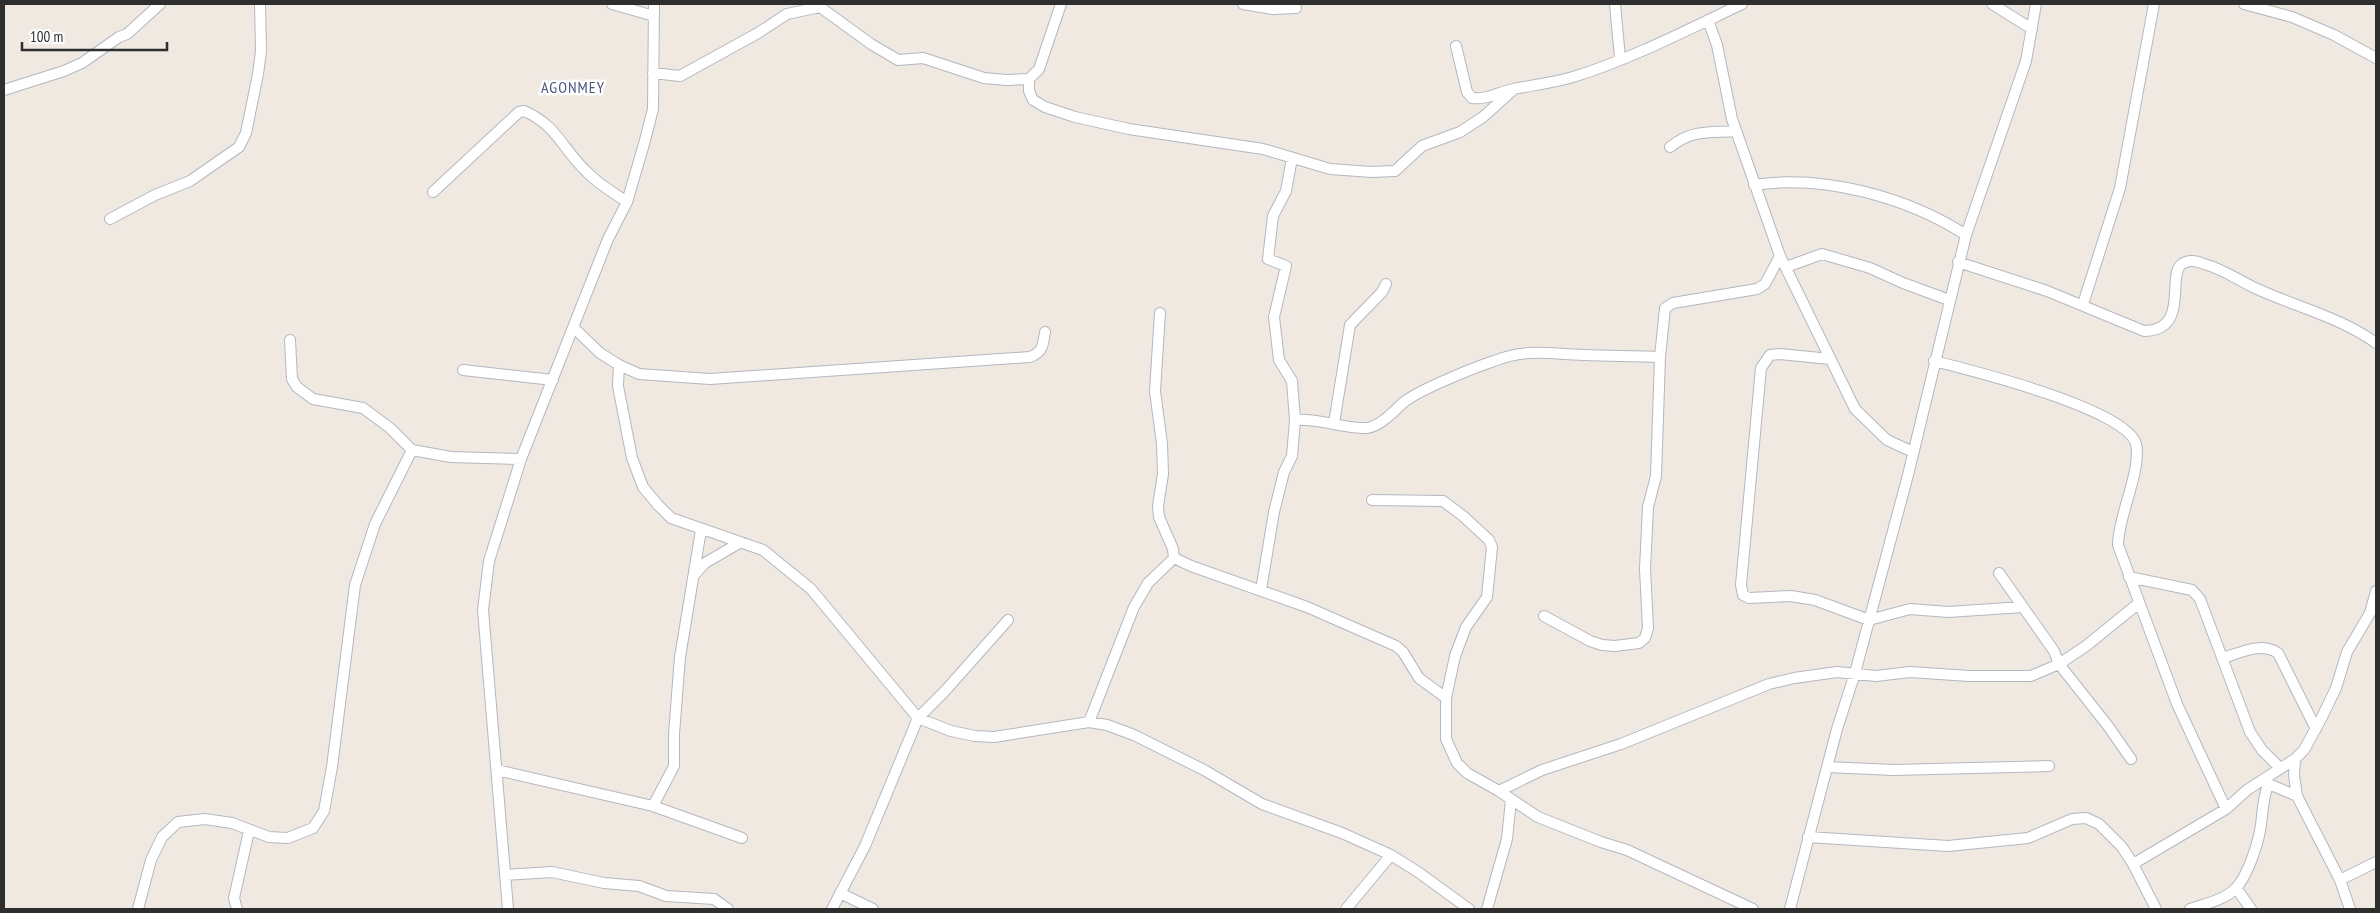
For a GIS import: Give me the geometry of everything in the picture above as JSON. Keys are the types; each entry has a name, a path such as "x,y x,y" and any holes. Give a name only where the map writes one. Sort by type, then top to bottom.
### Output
{"street":[{"path":"4,90 64,71 82,63 119,37 127,34 160,4"},
{"path":"110,219 155,196 190,182 239,147 246,133 260,59 260,4"},
{"path":"612,4 654,16"},
{"path":"508,909 483,610 489,561 521,459 608,239 627,202 653,109 654,4"},
{"path":"653,73 680,76 722,54 787,14 820,7 871,44 898,60 923,58 984,78 1029,79 1039,69 1061,4"},
{"path":"1243,4 1273,9 1296,8"},
{"path":"1615,4 1620,58"},
{"path":"1456,46 1467,92 1472,98 1481,100 1514,89 1545,84 1574,76 1620,58 1742,4"},
{"path":"1992,4 2032,29"},
{"path":"1790,909 1839,721 1855,673 1913,452 1958,262 2019,85 2026,61 2036,4"},
{"path":"2083,304 2120,188 2154,4"},
{"path":"2244,4 2292,17 2334,35 2376,58"},
{"path":"1708,20 1717,45 1736,130 1780,256 1855,409 1887,440 1913,452"},
{"path":"1029,79 1029,91 1033,100 1045,107 1075,118 1129,129 1263,149 1292,158 1345,170 1396,171 1422,146 1460,132 1483,117 1514,89"},
{"path":"434,192 516,114 524,111 555,131 574,159 588,173 627,202"},
{"path":"1670,147 1681,138 1698,132 1736,130"},
{"path":"1260,590 1274,512 1284,472 1292,456 1295,420 1292,382 1279,360 1274,318 1286,266 1268,259 1273,216 1286,191 1292,158"},
{"path":"1754,185 1782,181 1827,184 1903,204 1939,218 1966,235"},
{"path":"1786,267 1822,254 1870,268 1904,284 1949,300"},
{"path":"1544,616 1590,641 1602,644 1615,646 1639,643 1645,638 1648,628 1645,570 1648,507 1656,476 1660,357 1665,308 1673,303 1757,289 1765,284 1780,256"},
{"path":"1958,262 2083,304 2144,330 2154,330 2164,326 2170,318 2176,297 2179,266 2192,261 2225,271 2254,288 2327,318 2348,324 2376,342"},
{"path":"1334,423 1350,325 1382,292 1386,284"},
{"path":"1160,313 1155,391 1162,444 1163,474 1158,506 1159,517 1173,549 1174,558"},
{"path":"574,328 600,353 619,365 639,374 710,378 822,373 862,367 926,366 1030,357 1039,354 1045,332"},
{"path":"290,340 292,379 296,387 313,399 363,408 390,428 412,450 450,457 521,459"},
{"path":"1295,420 1310,419 1367,428 1378,424 1413,397 1493,361 1520,353 1541,351 1581,355 1660,357"},
{"path":"1830,360 1780,354 1770,355 1761,368 1741,585 1744,595 1749,598 1791,596 1815,600 1869,620 1910,609 1948,612 2023,607"},
{"path":"1934,361 1999,378 2046,393 2097,414 2122,427 2131,435 2136,452 2130,494 2118,533 2118,545 2177,704 2226,809"},
{"path":"619,365 618,386 632,458 644,487 670,518 763,550 811,588 918,718 951,731 975,736 994,737 1089,722 1107,725 1134,735 1204,770 1262,804 1342,834 1390,855 1418,872 1469,909"},
{"path":"463,370 553,380"},
{"path":"138,909 151,860 162,837 178,822 205,819 232,824 268,837 288,838 313,828 324,811 355,585 375,524 412,450"},
{"path":"1372,500 1443,501 1489,540 1492,547 1487,597 1466,628 1454,656 1446,698 1446,739 1453,756 1467,773 1499,790 1538,817 1601,842 1627,850 1753,909"},
{"path":"652,806 674,766 674,734 680,657 701,530"},
{"path":"694,575 705,563 741,542"},
{"path":"1174,558 1334,619 1396,646 1403,652 1419,678 1446,698"},
{"path":"1089,722 1134,607 1148,582 1174,558"},
{"path":"1999,574 2054,651 2059,664 2108,726 2131,759"},
{"path":"2129,577 2192,590 2200,599 2250,732 2262,750 2280,768"},
{"path":"2133,864 2226,809 2264,783 2304,750 2336,688 2347,652 2373,614 2376,591"},
{"path":"1499,790 1542,770 1621,744 1769,684 1838,672 1876,676 1910,672 1969,676 2030,676 2059,664 2086,646 2139,603"},
{"path":"832,909 865,846 918,718 945,691 1008,620"},
{"path":"2223,658 2260,647 2269,647 2278,653 2316,729"},
{"path":"2295,759 2294,775 2297,796 2340,880 2350,909"},
{"path":"1827,768 1894,770 2049,766"},
{"path":"497,770 652,806 742,838"},
{"path":"2264,783 2297,796"},
{"path":"2190,909 2220,898 2236,888 2254,853 2260,830 2264,783"},
{"path":"1487,909 1506,839 1511,800"},
{"path":"1808,837 1948,846 2028,838 2072,819 2086,818 2099,824 2122,847 2156,909"},
{"path":"237,909 234,898 249,831"},
{"path":"1346,909 1390,855"},
{"path":"2340,880 2376,862"},
{"path":"505,875 552,872 604,883 639,886 666,896 714,899 728,909"},
{"path":"2236,888 2251,909"},
{"path":"840,893 873,909"}],"district":[{"name":"AGONMEY","path":"573,87"}]}
